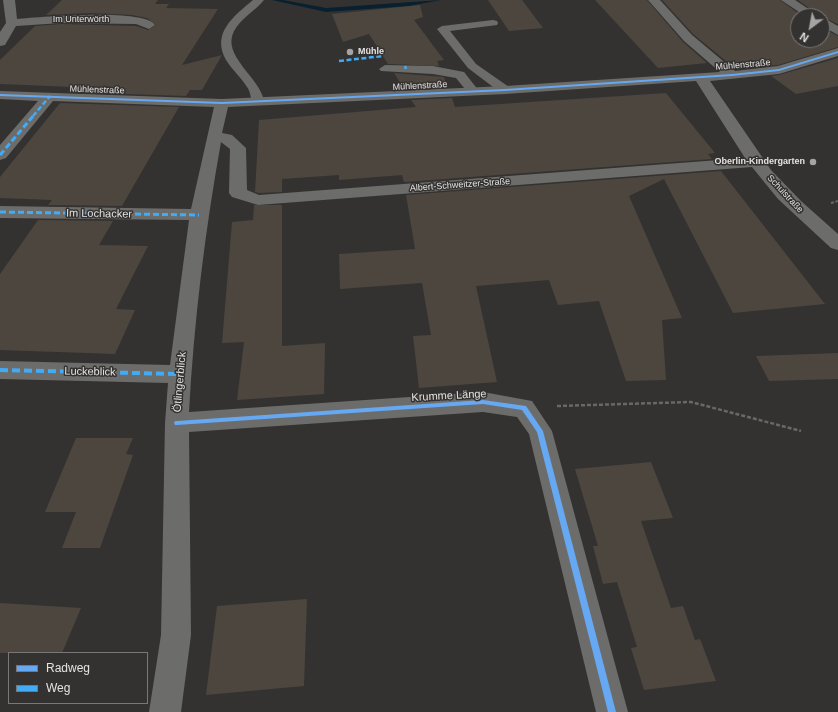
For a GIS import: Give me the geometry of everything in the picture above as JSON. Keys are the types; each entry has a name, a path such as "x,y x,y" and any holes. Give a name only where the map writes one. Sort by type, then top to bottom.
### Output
{"street":[{"path":"0,42 12,23 9,0"},
{"path":"654,0 688,38 732,75"},
{"path":"787,0 800,8"},
{"name":"Im Unterwörth","path":"12,23 62,19 138,20 149,25"},
{"name":"Mühlenstraße","path":"0,95 222,103 505,90 732,75 779,70 838,52"},
{"name":"Schulstraße","path":"700,77 716,96 756,162 796,207 838,244"},
{"path":"0,155 50,96"},
{"name":"Ötlingerblick","path":"165,712 176,635 177,423 180,374 199,215 222,103"},
{"name":"Albert-Schweitzer-Straße","path":"214,136 226,138 238,148 238,193 258,200 756,162"},
{"name":"Im Lochacker","path":"0,212 199,215"},
{"name":"Luckeblick","path":"0,370 180,374"},
{"name":"Krumme Länge","path":"177,423 483,402 524,408"},
{"path":"524,408 540,431 612,712"}],"lane":[{"path":"258,101 256,89 229,57 225,42 226,32 230,26 259,0"},
{"path":"493,23 442,29 472,66 505,90"},
{"path":"385,69 433,70 460,75 473,91"}],"path":[{"path":"830,203 838,201"},
{"path":"524,408 691,402 801,431"}],"building":[{"path":"62,0 158,0 155,4 169,4 166,8 218,9 182,65 222,55 202,90 190,90 186,96 68,92 73,87 0,84 0,60 35,26 62,24 136,26 148,30 156,25 147,18 132,15 90,13 46,15"},
{"path":"488,0 522,0 543,28 509,31"},
{"path":"595,0 647,0 683,42 707,63 658,68"},
{"path":"662,0 780,0 791,8 790,48 830,48 830,32 838,36 838,47 778,65 740,67 733,61 726,61 693,34"},
{"path":"798,0 838,0 838,24 830,20 830,8 809,8"},
{"path":"420,5 423,17 414,20 444,60 437,61 439,66 388,64 369,34 343,42 332,14"},
{"path":"838,58 838,86 796,94 771,76 779,75"},
{"path":"394,73 444,77 447,87 404,89"},
{"path":"666,93 715,153 708,154 712,159 404,182 402,175 339,180 339,175 282,179 282,192 255,192 259,120 416,107 411,100 452,98 455,107"},
{"path":"60,103 179,107 122,206 48,205 52,200 0,198 0,177"},
{"path":"721,171 825,304 733,313 664,179 629,196 682,318 662,320 666,380 626,381 599,301 558,305 549,280 476,286 497,382 419,388 413,336 431,335 422,283 340,289 339,254 415,249 406,195"},
{"path":"254,205 282,205 282,346 325,343 324,394 237,400 244,342 222,343 232,222 253,220"},
{"path":"38,220 113,221 99,245 148,246 116,309 135,310 115,354 0,350 0,274"},
{"path":"838,353 838,379 769,381 756,356"},
{"path":"76,438 133,438 126,454 133,455 100,548 62,548 76,512 45,512"},
{"path":"651,462 673,518 641,521 671,608 683,606 695,640 700,639 716,681 644,690 631,648 637,647 617,582 603,584 593,546 598,546 575,469"},
{"path":"307,599 304,686 206,695 217,606"},
{"path":"0,603 81,608 62,652 0,653"}],"waterway":[{"path":"275,0 326,10 409,4 438,0"}],"marked path":[{"path":"339,61 383,56"},
{"path":"0,155 50,96"},
{"path":"0,212 199,215"},
{"path":"0,370 180,374"}],"cycle path":[{"path":"0,95 222,103 505,90 732,75 779,70 838,52"},
{"path":"177,423 483,402 524,408 540,431 612,712"}],"place":[{"name":"Mühle","path":"350,52"},
{"name":"Oberlin-Kindergarten","path":"813,162"}]}
